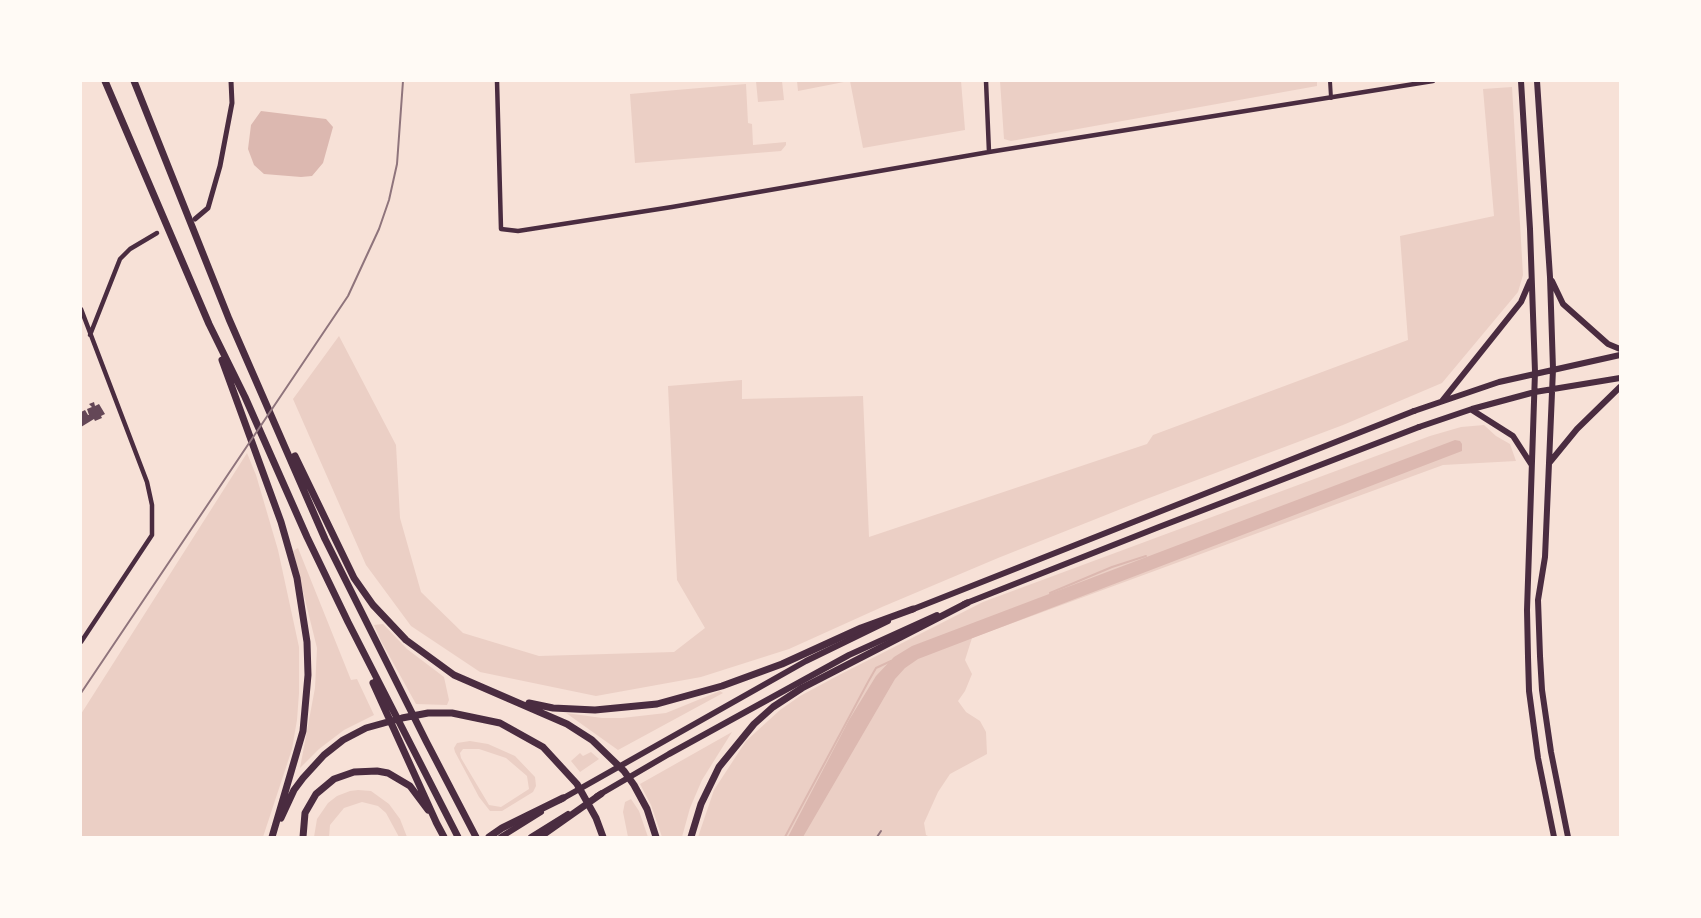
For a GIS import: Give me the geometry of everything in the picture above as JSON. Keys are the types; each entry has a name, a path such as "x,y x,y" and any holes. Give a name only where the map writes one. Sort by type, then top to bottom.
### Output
{"highway":[{"path":"105,81 209,324 370,672 408,748 458,837"},
{"path":"134,82 229,319 284,439 325,538 476,837"},
{"path":"209,324 281,522 297,578 307,642 308,675 303,731 272,837"},
{"path":"284,439 354,578 373,605 406,640 454,675 567,724 592,740 624,771 634,785 647,809 656,837"},
{"path":"691,837 701,804 719,767 731,749 773,707 802,688 967,603"},
{"path":"499,695 554,708 596,710 657,704 722,686 782,664 861,628 914,609"},
{"path":"272,837 294,790 313,766 344,740 366,728 415,715 452,712 500,723 543,747 577,784 596,818 603,837"},
{"path":"408,748 437,824"},
{"path":"303,837 305,813 316,794 334,779 354,772 366,771 388,773 410,786 420,797 443,834"},
{"path":"540,837 601,794"},
{"path":"489,837 502,828 563,798"}],"main road":[{"path":"195,219 208,208 220,166 232,102 231,81"},
{"path":"1521,81 1535,372 1527,610 1529,691 1538,758 1554,837"},
{"path":"1537,81 1550,277 1553,369 1545,557 1538,600 1540,656 1542,690 1551,752 1568,837"},
{"path":"1550,277 1563,304 1608,344 1620,349"},
{"path":"1442,401 1521,303 1531,278"},
{"path":"501,837 563,798 806,661 914,609 1414,411 1498,382 1620,355"},
{"path":"531,837 669,754 849,655 967,603 1159,527 1472,409 1553,388 1620,378"},
{"path":"1550,463 1577,429 1620,387"},
{"path":"1472,409 1513,436 1531,464"}],"street":[{"path":"497,81 501,229 518,231 1433,81"},
{"path":"986,81 989,152"},
{"path":"1330,81 1331,98"},
{"path":"90,335 120,259 130,249 157,233"},
{"path":"81,309 147,482 152,505 152,535 81,642"}],"shaded area":[{"path":"756,81 782,81 784,100 758,102"},
{"path":"797,81 849,81 798,91"},
{"path":"850,81 961,81 965,130 863,148"},
{"path":"1000,81 1317,81 1317,86 1011,141 1004,139"},
{"path":"746,84 748,123 752,124 753,145 786,142 781,151 635,163 630,94"},
{"path":"1512,87 1523,275 1518,292 1442,383 1343,425 998,558 789,649 701,677 596,696 480,672 411,626 366,565 293,399 339,336 396,445 400,518 421,592 463,633 539,656 674,652 705,628 677,580 668,386 742,380 742,399 863,396 869,537 1147,444 1153,435 1408,340 1400,236 1494,216 1483,89"},
{"path":"261,111 326,119 333,127 323,163 312,176 264,174 254,165 248,149 251,125"},
{"path":"1484,425 1496,436 1510,444 1516,461 1443,465 972,638 965,660 972,674 958,701 966,712 980,721 986,732 987,754 950,774 938,792 924,823 926,835 930,837 698,837 714,790 746,741 780,710 800,696 841,674 983,602 1430,436 1461,427"},
{"path":"1455,440 1462,444 1462,451 918,659 895,679 803,837 788,837 849,720 876,676 894,657 912,646"},
{"path":"247,453 256,475 278,550 299,647 299,693 292,749 263,837 81,837 81,714"},
{"path":"298,548 351,680 357,679 374,715 344,730 319,749 300,768 315,688 317,648 293,551"},
{"path":"383,624 407,649 444,677 449,700 447,705 416,704 374,625"},
{"path":"720,691 723,693 618,750 566,713 622,718 666,713"},
{"path":"732,732 702,780 690,808 682,837 662,837 651,805 640,784"},
{"path":"470,741 488,744 515,756 535,777 536,786 533,792 502,811 490,811 479,797 455,752 454,748 457,743","holes":["463,749 479,749 506,758 527,776 529,789 501,807 489,805 460,753"]},
{"path":"591,752 599,759 580,772 571,761 580,753 583,756"},
{"path":"358,790 371,791 389,804 400,819 407,837 399,837 386,813 378,806 362,802 344,808 330,825 329,837 314,837 317,819 328,803 337,796"},
{"path":"631,799 639,811 648,837 628,837 623,812 625,802"}],"building":[{"path":"94,402 95,406 99,404 105,414 101,416 102,418 95,421 94,419 81,427 81,412 85,410 89,415 87,409 92,407 89,404"}],"waterway":[{"path":"1050,593 1112,567 1146,556"},
{"path":"785,837 876,668 891,661"}],"railway":[{"path":"81,693 348,296 379,229 389,200 397,164 403,81"},
{"path":"877,837 881,831"}]}
